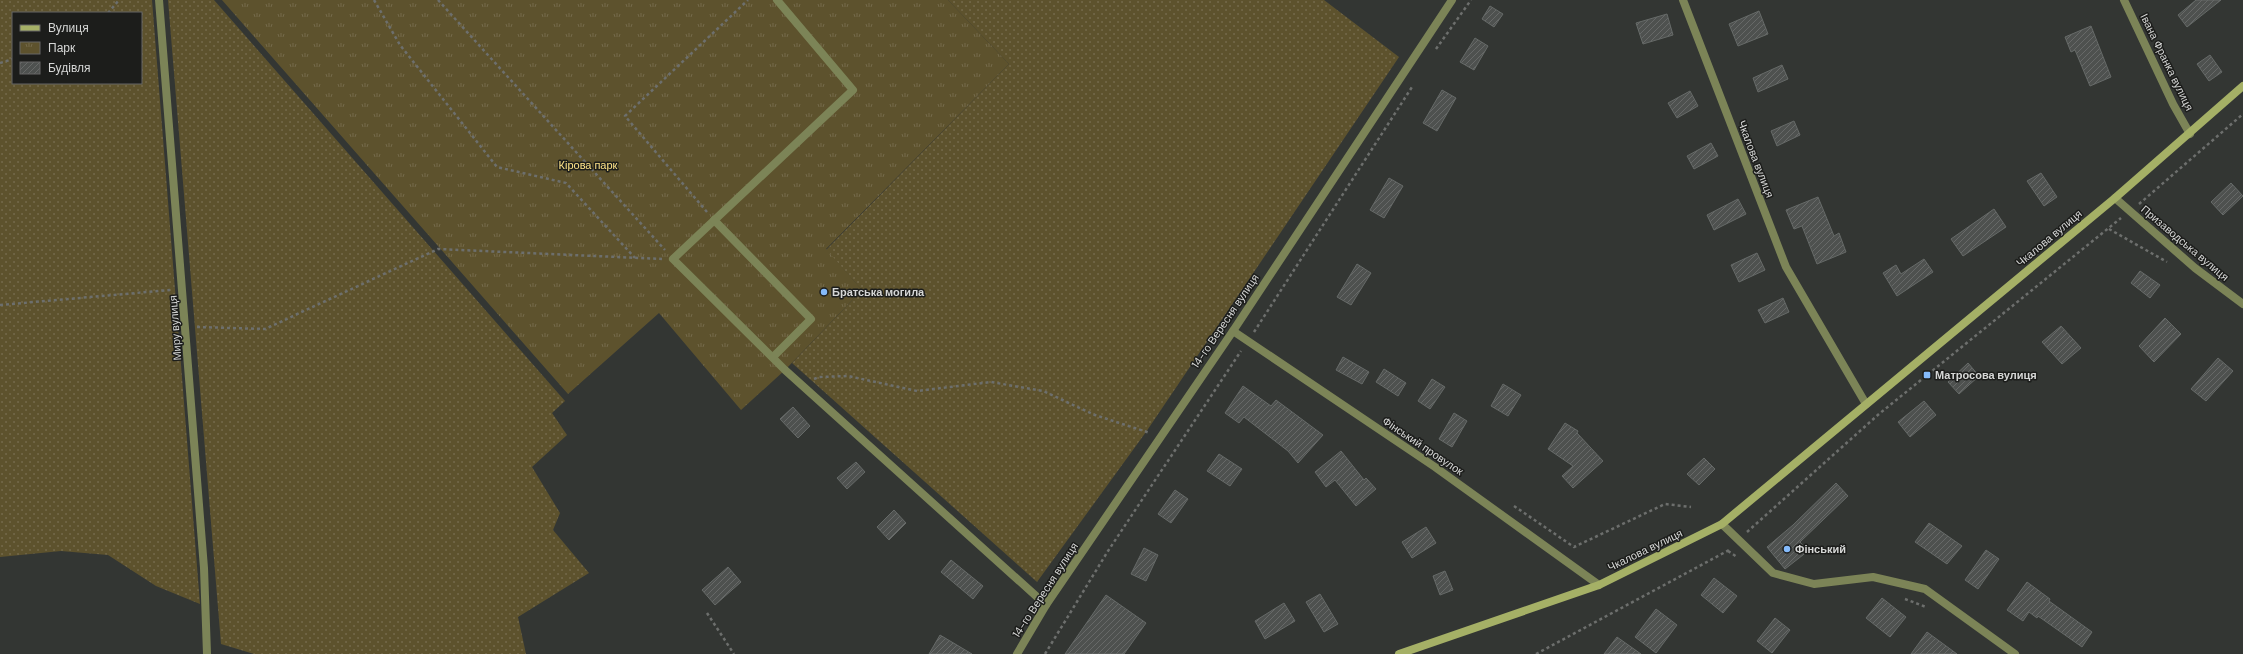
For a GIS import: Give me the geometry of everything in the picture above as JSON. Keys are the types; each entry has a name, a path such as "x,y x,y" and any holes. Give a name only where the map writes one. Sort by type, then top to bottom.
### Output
{"main road":[{"name":"Чкалова вулиця","path":"1399,654 1599,585 1722,524 2115,198 2190,134 2243,86"}],"street":[{"name":"Миру вулиця","path":"159,0 204,568 207,654"},
{"path":"777,0 853,90 673,259 801,384 1046,605"},
{"name":"14-го Вересня вулиця","path":"1017,654 1046,605 1233,331 1452,0"},
{"name":"Чкалова вулиця","path":"1682,0 1786,267 1866,404"},
{"name":"Івана Франка вулиця","path":"2124,0 2173,104 2190,134"},
{"name":"Призаводська вулиця","path":"2115,198 2195,268 2243,304"},
{"path":"714,220 811,319 773,358"},
{"name":"Фінський провулок","path":"1233,331 1435,467 1599,585"},
{"path":"1722,524 1773,573 1814,584 1873,577 1925,589 2015,654"}],"path":[{"path":"109,12 120,0"},
{"path":"374,0 400,45 497,167 566,183 635,259"},
{"path":"438,0 673,259"},
{"path":"714,220 625,116 748,0"},
{"path":"1436,50 1471,0"},
{"path":"0,63 12,59"},
{"path":"1045,654 1108,551 1248,341 1414,83"},
{"path":"1536,654 1728,551 1739,539 1879,414 2130,212 2243,114"},
{"path":"186,326 265,329 438,249 635,259 673,259"},
{"path":"0,305 183,289"},
{"path":"1254,331 1261,336"},
{"path":"801,384 819,377 848,376 917,391 991,382 1043,391 1095,415 1146,432 1162,434 1182,440"},
{"path":"1509,503 1574,547 1665,504 1691,507"},
{"path":"1728,551 1739,559"},
{"path":"1899,596 1927,607"},
{"path":"707,613 734,654"}],"green space":[{"path":"0,0 152,0 200,604 156,586 108,555 61,551 0,557"},
{"path":"168,0 214,0 565,401 552,413 567,435 532,467 560,513 553,530 589,573 518,617 526,654 254,654 221,644"},
{"name":"Кірова парк","path":"222,0 948,0 1009,64 826,249 862,290 785,370 741,410 659,313 568,394"},
{"path":"948,0 1324,0 1399,57 1146,432 1037,582 792,363 862,290 826,250 1009,64"}],"building":[{"path":"2196,0 2221,0 2187,27 2178,15"},
{"path":"1490,6 1503,14 1494,27 1482,19"},
{"path":"1759,11 1768,34 1738,46 1729,24"},
{"path":"1667,14 1673,35 1643,44 1636,23"},
{"path":"2091,26 2111,77 2090,86 2075,50 2071,52 2065,37"},
{"path":"1475,38 1488,46 1474,70 1460,62"},
{"path":"2210,55 2222,72 2209,81 2197,64"},
{"path":"1782,65 1788,79 1758,92 1753,78"},
{"path":"1442,90 1456,98 1437,131 1423,123"},
{"path":"1690,91 1698,106 1677,118 1668,103"},
{"path":"1794,121 1800,135 1777,146 1771,131"},
{"path":"1711,143 1718,156 1694,169 1687,156"},
{"path":"2041,173 2057,197 2044,206 2027,181"},
{"path":"1389,178 1403,186 1384,218 1370,210"},
{"path":"2231,183 2243,196 2223,215 2211,202"},
{"path":"1818,197 1834,236 1839,233 1846,252 1817,264 1802,226 1794,229 1786,210"},
{"path":"1738,199 1746,214 1714,230 1707,215"},
{"path":"1994,209 2006,227 1963,256 1951,239"},
{"path":"1757,253 1765,270 1739,282 1731,265"},
{"path":"1924,259 1933,272 1897,296 1883,273 1896,265 1901,274"},
{"path":"1357,264 1371,273 1351,305 1337,297"},
{"path":"2140,271 2160,285 2150,298 2131,283"},
{"path":"1783,298 1789,312 1765,323 1758,310"},
{"path":"2165,318 2181,334 2154,362 2139,346"},
{"path":"2061,326 2081,348 2062,364 2042,342"},
{"path":"1343,357 1369,372 1362,384 1336,370"},
{"path":"2218,358 2233,371 2206,401 2191,389"},
{"path":"1968,363 1979,376 1959,394 1948,382"},
{"path":"1384,369 1406,383 1398,396 1376,382"},
{"path":"1432,379 1445,387 1430,409 1418,401"},
{"path":"1503,384 1521,395 1508,416 1491,406"},
{"path":"1243,386 1271,406 1276,400 1323,435 1298,463 1288,451 1244,417 1239,423 1225,413"},
{"path":"1924,401 1936,415 1910,437 1898,422"},
{"path":"793,407 810,426 798,438 780,419"},
{"path":"1454,413 1467,421 1452,447 1439,439"},
{"path":"1565,423 1578,431 1577,433 1603,461 1573,488 1562,476 1573,466 1548,449"},
{"path":"1341,451 1364,480 1366,478 1376,489 1356,506 1335,480 1326,487 1315,472"},
{"path":"1219,454 1242,469 1230,486 1207,471"},
{"path":"1704,458 1715,469 1699,485 1687,474"},
{"path":"856,462 865,472 847,489 837,478"},
{"path":"1836,483 1848,496 1800,542 1808,551 1785,569 1767,547 1793,525"},
{"path":"1175,490 1188,499 1171,523 1158,514"},
{"path":"894,510 906,523 889,540 877,527"},
{"path":"1929,523 1962,546 1947,564 1915,542"},
{"path":"1426,527 1436,543 1412,558 1402,542"},
{"path":"1144,548 1158,555 1146,581 1131,574"},
{"path":"1986,550 1999,559 1978,589 1965,580"},
{"path":"951,560 983,586 973,599 941,572"},
{"path":"728,567 741,582 715,605 702,590"},
{"path":"1445,571 1453,590 1440,595 1433,576"},
{"path":"1714,578 1737,596 1723,613 1701,595"},
{"path":"2027,582 2050,599 2049,601 2092,632 2082,647 2038,616 2037,618 2029,612 2023,621 2007,610"},
{"path":"1320,594 1338,624 1324,632 1306,602"},
{"path":"1106,595 1146,623 1124,654 1065,654"},
{"path":"1882,598 1906,617 1890,637 1866,618"},
{"path":"1284,603 1295,621 1265,639 1255,621"},
{"path":"1656,609 1677,625 1656,653 1635,637"},
{"path":"1775,618 1790,630 1772,653 1757,641"},
{"path":"1927,632 1957,654 1911,654"},
{"path":"940,635 972,654 929,654"},
{"path":"1617,637 1641,654 1604,654"}],"place":[{"name":"Братська могила","path":"824,292"},
{"name":"Матросова вулиця","path":"1927,375"},
{"name":"Фінський","path":"1787,549"}]}
